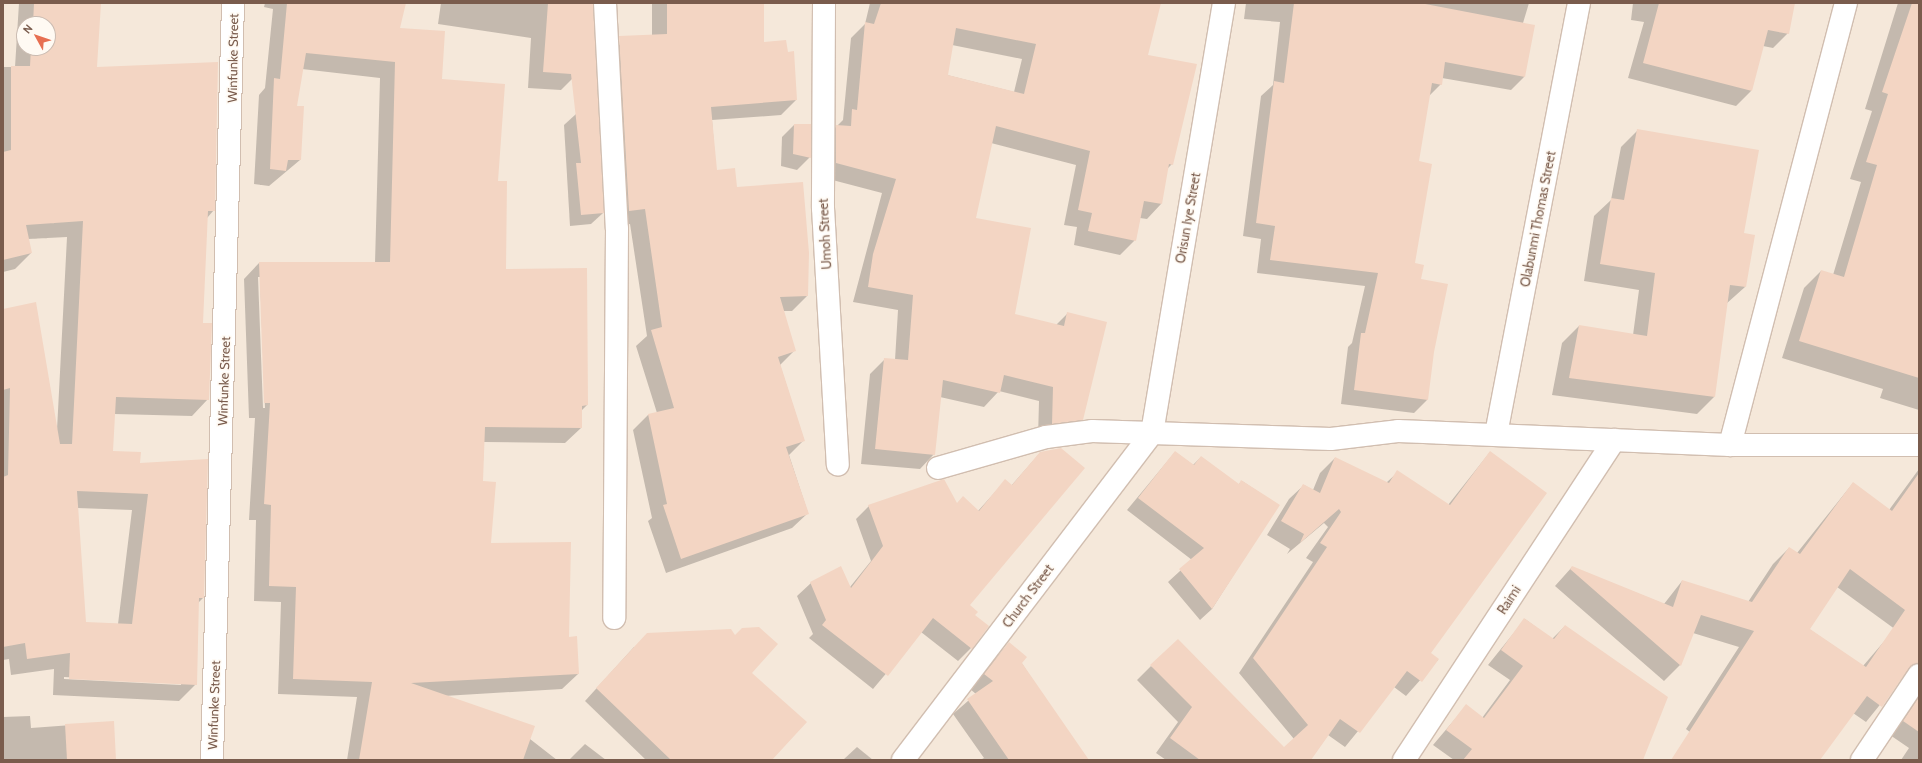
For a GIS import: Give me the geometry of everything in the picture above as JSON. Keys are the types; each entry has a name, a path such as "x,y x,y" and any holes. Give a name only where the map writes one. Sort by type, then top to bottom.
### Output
{"street":[{"name":"Winfunke Street","path":"212,760 233,3"},
{"path":"605,3 617,229 614,618"},
{"name":"Umoh Street","path":"824,3 823,208 838,465"},
{"name":"Orisun Iye Street","path":"1152,433 1224,3"},
{"name":"Olabunmi Thomas Street","path":"1496,434 1579,3"},
{"path":"1730,445 1846,3"},
{"path":"938,468 1046,437 1092,431 1330,439 1398,431 1730,445 1919,445"},
{"name":"Church Street","path":"903,760 1152,433"},
{"name":"Raimi","path":"1404,760 1614,440"},
{"path":"1862,760 1919,675"}],"shaded area":[{"path":"3,3 1919,3 1919,760 3,760"}],"building":[{"path":"34,3 101,3 97,67 218,62 215,211 208,211 203,323 212,323 209,400 116,397 113,451 141,452 140,463 208,459 204,598 199,598 197,685 69,679 70,653 27,659 25,643 3,647 3,477 8,475 10,388 3,390 3,309 36,302 60,444 72,444 83,221 26,225 32,253 3,260 3,152 11,150 11,66 30,66 31,56 56,56 56,16 33,16","holes":["77,491 148,494 132,624 86,622"]},
{"path":"287,3 406,3 400,28 445,31 442,79 505,84 498,181 507,181 506,269 587,268 588,405 582,406 582,428 485,427 483,481 496,482 491,543 571,542 569,637 577,636 579,674 411,683 535,726 523,760 359,760 372,682 293,679 296,587 269,586 271,505 264,504 270,403 264,403 259,262 390,262 395,62 306,53 297,106 304,106 301,160 288,160 286,171 270,169 274,78 280,79"},
{"path":"548,3 593,3 604,213 581,215 576,163 581,163 571,74 543,72"},
{"path":"667,3 764,3 764,42 786,40 788,52 794,51 797,100 711,107 717,170 735,168 737,187 803,182 809,253 808,296 780,297 796,351 778,357 805,441 786,447 809,514 681,559 663,505 667,504 648,414 674,408 651,330 662,327 645,209 629,211 619,36 667,34"},
{"path":"881,3 1161,3 1148,55 1197,64 1173,165 1169,164 1162,204 1144,201 1136,241 1088,231 1092,213 1078,210 1090,151 996,126 976,218 1031,228 1015,314 1064,326 1067,312 1107,322 1083,420 1052,424 1053,387 1004,375 1000,393 943,380 935,455 875,449 884,358 908,360 913,295 868,287 873,254 896,179 836,163 836,125 851,126 852,109 857,110 865,22 874,24","holes":["956,28 1036,44 1024,94 948,75"]},
{"path":"1294,3 1420,3 1535,25 1525,77 1445,62 1442,85 1432,83 1419,161 1432,164 1415,263 1424,265 1421,279 1448,284 1434,352 1428,400 1354,390 1361,333 1365,333 1378,273 1270,260 1275,226 1256,223 1274,81 1284,83"},
{"path":"1659,3 1795,3 1789,34 1768,30 1752,91 1643,63"},
{"path":"1912,3 1919,3 1919,378 1799,341 1821,270 1844,277 1877,165 1866,162 1888,94 1882,92"},
{"path":"794,124 811,124 811,158 793,154"},
{"path":"1637,129 1759,150 1744,233 1755,235 1746,287 1730,285 1715,397 1569,378 1579,325 1647,336 1655,273 1600,264 1611,198 1624,200"},
{"path":"1061,448 1085,468 970,605 978,612 975,615 989,626 972,649 933,618 888,676 822,625 826,620 810,582 841,566 851,588 883,546 868,505 944,479 957,503 963,496 979,511 1005,479 1012,485 1040,452"},
{"path":"1175,451 1194,465 1201,456 1239,484 1241,480 1280,505 1212,609 1179,569 1204,548 1138,498"},
{"path":"1490,451 1547,493 1431,653 1439,659 1422,682 1407,671 1360,733 1340,719 1311,760 1200,760 1170,738 1192,707 1150,665 1178,639 1284,747 1308,725 1253,658 1327,547 1320,543 1341,512 1339,509 1300,543 1304,534 1281,521 1303,484 1320,493 1335,457 1389,483 1397,470 1450,505"},
{"path":"1919,473 1919,663 1909,668 1882,707 1867,696 1820,760 1671,760 1754,631 1701,615 1681,666 1570,569 1572,566 1673,607 1682,580 1752,602 1789,547 1800,554 1853,482 1892,511","holes":["1850,569 1905,610 1866,667 1810,629"]},
{"path":"1524,618 1554,639 1565,625 1668,697 1643,760 1463,760 1472,749 1446,730 1466,704 1484,718 1523,666 1501,650"},
{"path":"759,627 778,644 752,673 807,722 772,760 671,760 596,688 647,633 731,629 735,635 742,628"},
{"path":"1009,642 1027,657 1022,663 1089,760 1009,760 967,699 993,681 984,674"},
{"path":"1919,697 1919,732 1903,721"},
{"path":"114,721 116,760 67,760 65,724"}]}
